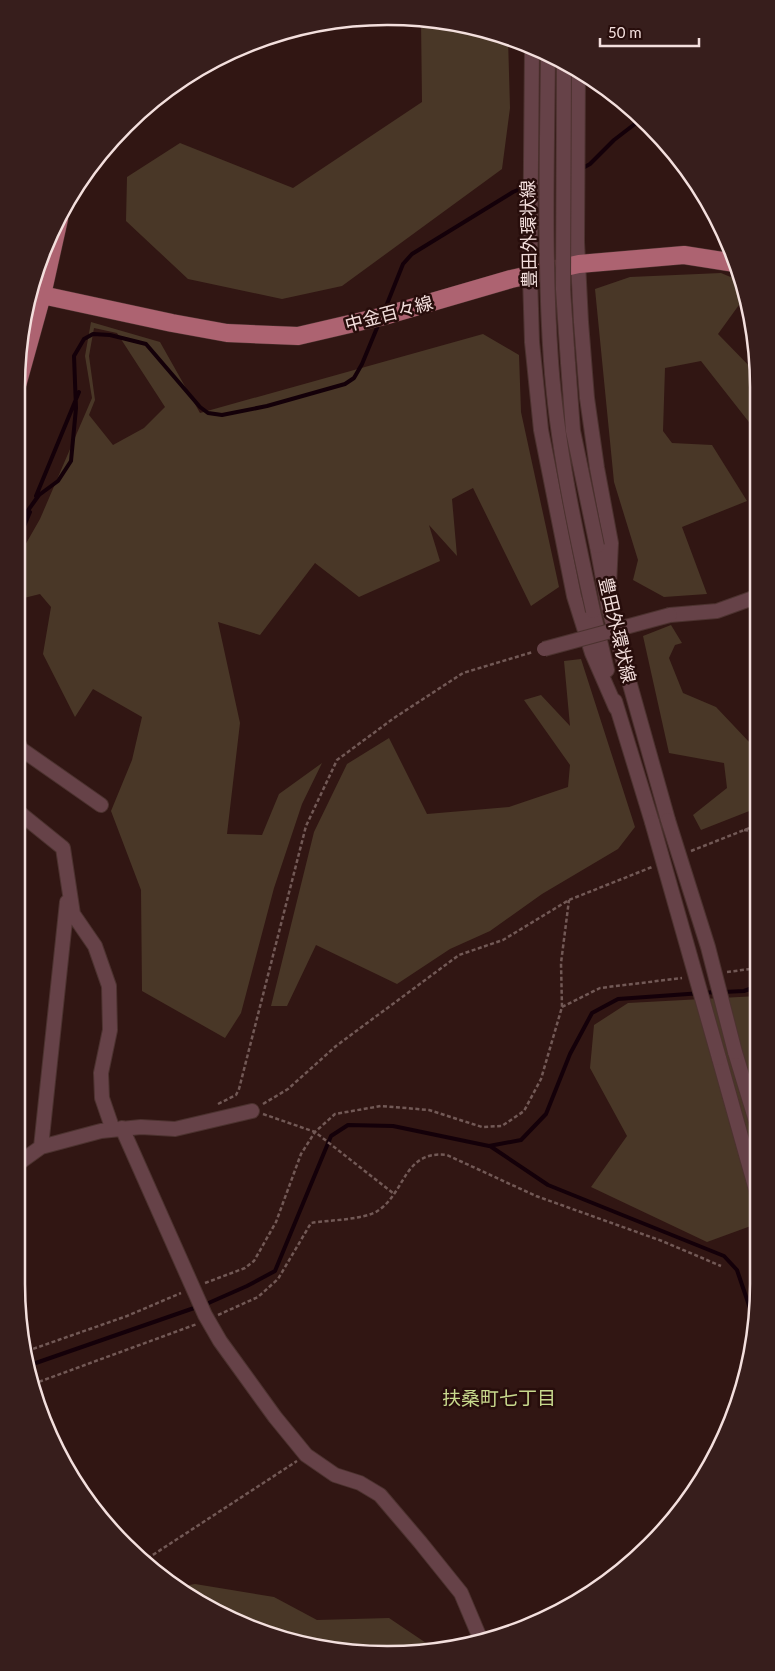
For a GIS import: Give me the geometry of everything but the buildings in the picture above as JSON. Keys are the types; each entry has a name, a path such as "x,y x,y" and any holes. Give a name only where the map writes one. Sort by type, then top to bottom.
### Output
{"main road":[{"name":"中金百々線","path":"38,297 227,333 298,336 384,316 511,279 579,264 684,255 727,261"},
{"path":"29,336 46,267"}],"street":[{"path":"532,55 530,276 532,342 541,430 574,596 590,645 616,708"},
{"name":"豊田外環状線","path":"548,62 547,200 551,361 565,472 593,611 616,708 636,764 750,1168"},
{"name":"豊田外環状線","path":"564,71 563,289 573,431 608,606 668,820 708,947 750,1102"},
{"path":"578,79 576,126 579,264 587,398 597,468 611,543 608,606"},
{"path":"544,648 670,615 718,611 750,599"},
{"path":"25,752 101,805"},
{"path":"25,817 63,848 73,914 95,946 109,986 110,1030 101,1072 102,1098 206,1318 269,1408 306,1455 335,1475 360,1483 380,1495 461,1593 479,1635"},
{"path":"41,1147 69,887"},
{"path":"25,1159 41,1147 118,1129 175,1129 252,1111"}],"path":[{"path":"215,1106 236,1094 239,1089 306,826 337,760 394,718 463,673 544,648"},
{"path":"687,852 750,827"},
{"path":"741,830 750,831"},
{"path":"252,1111 288,1089 336,1046 459,955 504,940 569,900 660,864"},
{"path":"31,1350 194,1291 245,1268 254,1261 276,1222 301,1154 315,1132 335,1114 381,1106 429,1110 482,1127 502,1126 524,1111 537,1087 562,1007 561,962 569,900"},
{"path":"725,972 750,969"},
{"path":"562,1007 600,988 687,977"},
{"path":"252,1111 315,1132 393,1193"},
{"path":"38,1382 258,1297 278,1279 310,1223 378,1211 416,1162 430,1155 447,1155 536,1196 662,1240 721,1266"},
{"path":"149,1557 306,1455"}],"shaded area":[{"path":"421,27 458,32 508,46 510,108 502,169 342,286 282,299 188,279 126,221 127,177 180,143 293,188 422,102"},
{"path":"721,273 733,278 738,294 740,303 718,334 749,366 750,423 701,361 665,368 663,431 672,443 712,445 747,501 682,527 707,594 664,597 633,580 638,560 614,482 595,289 630,277"},
{"path":"91,322 160,342 200,413 483,334 519,355 521,412 559,587 531,606 473,488 452,499 457,556 429,525 440,561 359,597 315,563 260,635 218,622 240,723 227,834 262,835 279,794 322,763 302,804 274,888 241,1013 225,1038 142,991 141,890 111,811 132,760 142,717 93,689 75,717 43,654 51,607 40,594 25,598 25,545 40,519 92,398 85,356","holes":["94,328 117,333 165,407 144,428 113,445 89,415 95,400 89,356"]},
{"path":"671,625 682,643 675,645 669,658 683,693 716,707 750,743 750,811 701,830 693,815 727,788 724,763 669,753 643,636"},
{"path":"581,659 635,827 618,849 542,894 490,931 450,949 397,984 316,945 287,1006 271,1006 314,832 347,764 389,738 427,814 509,807 568,787 570,765 524,700 541,695 570,726 564,661"},
{"path":"750,996 750,1226 707,1242 591,1187 627,1136 590,1068 594,1025 628,1003"},
{"path":"195,1584 274,1597 317,1620 389,1618 427,1644 388,1646 364,1645 340,1643 294,1634 227,1609 187,1585"}],"waterway":[{"path":"581,169 590,164 614,140 636,123"},
{"path":"385,309 403,264 412,254 513,192 527,186"},
{"path":"25,515 39,495 58,481 71,461 76,408 74,356 84,339 93,334 110,335 146,344 200,407 208,413 222,415 267,406 345,384 354,378 362,364 379,323"},
{"path":"36,496 79,392"},
{"path":"25,524 30,512"},
{"path":"723,992 750,989"},
{"path":"204,1305 275,1271 331,1136 348,1125 393,1126 489,1146 521,1140 546,1114 570,1054 592,1013 618,999 716,992"},
{"path":"490,1146 548,1185 724,1256 737,1270 749,1306"},
{"path":"34,1364 197,1307"}],"district":[{"name":"扶桑町七丁目","path":"499,1398"}]}
